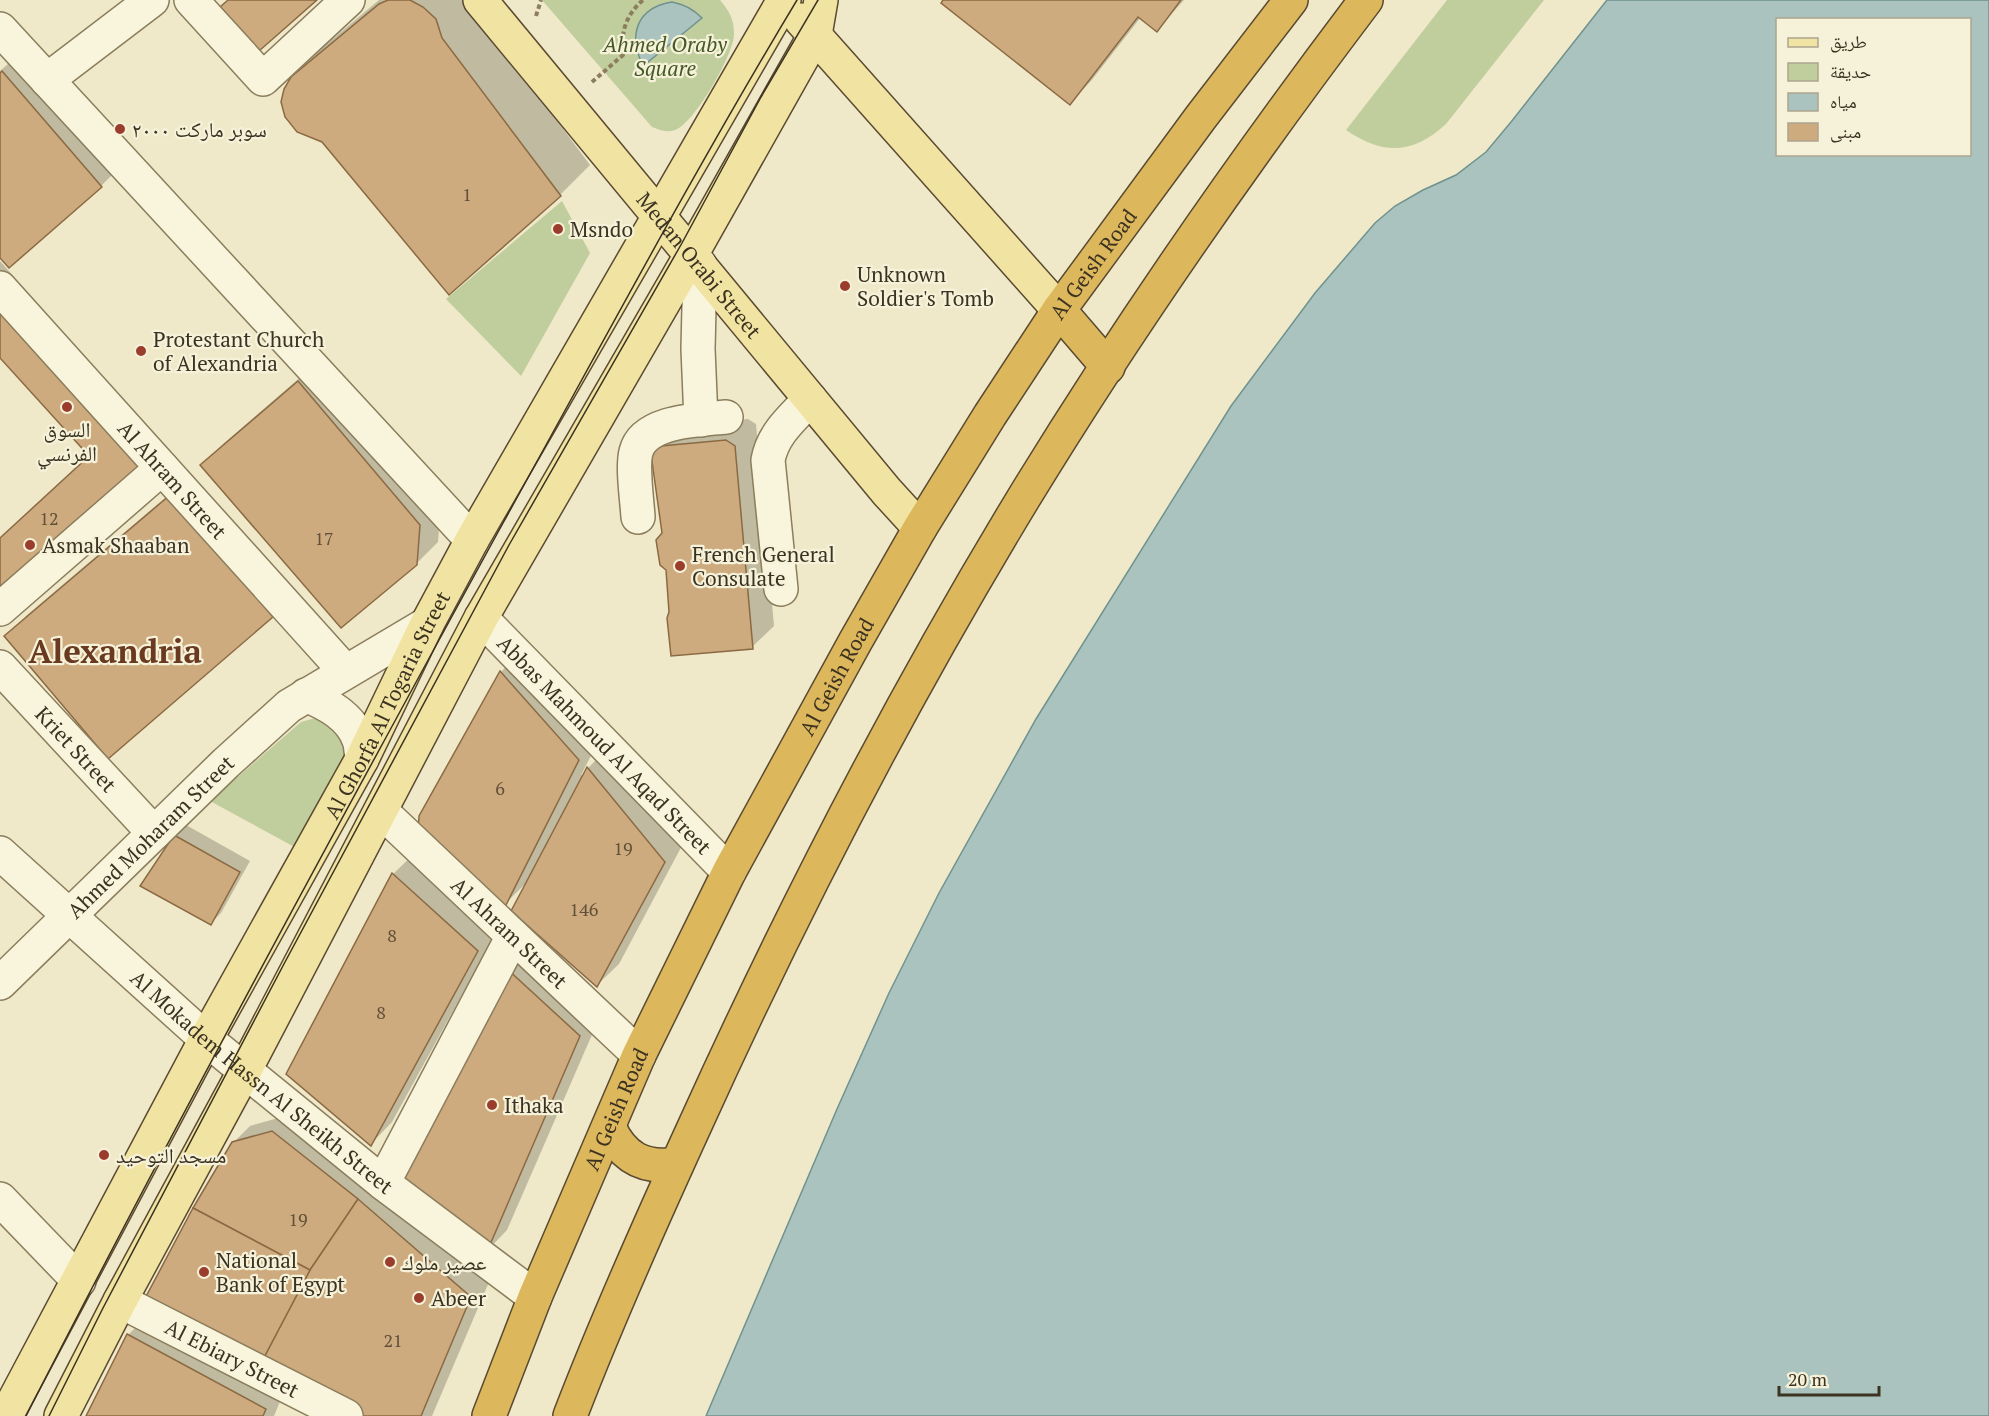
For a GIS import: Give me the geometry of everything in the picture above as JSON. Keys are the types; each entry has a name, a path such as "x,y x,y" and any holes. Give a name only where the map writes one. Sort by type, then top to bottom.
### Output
{"highway":[{"name":"Al Geish Road","path":"489,1416 535,1297 639,1055 729,872 808,725 920,528 1059,310 1180,144 1291,0"},
{"path":"570,1416 678,1164 797,908 869,769 945,633 1024,498 1161,286 1270,128 1366,0"},
{"path":"1059,310 1108,367"},
{"path":"609,1127 620,1146 636,1159 663,1166 678,1164"}],"main road":[{"name":"Medan Orabi Street","path":"480,0 887,492 920,528"},
{"name":"Al Ghorfa Al Togaria Street","path":"6,1416 206,1039 362,759 427,624 472,540 784,0"},
{"path":"784,0 1059,310"},
{"name":"Al Ghorfa Al Togaria Street","path":"61,1416 481,618 696,260 815,35 821,0"}],"street":[{"path":"47,80 152,0"},
{"path":"190,0 263,79 348,0"},
{"path":"3,38 47,80 472,540"},
{"path":"638,517 636,451 649,432 671,424 713,418 698,349 696,260"},
{"name":"Al Ahram Street","path":"0,288 345,671"},
{"path":"781,589 768,460 770,446 776,436 810,399"},
{"path":"0,609 162,468"},
{"name":"Abbas Mahmoud Al Aqad Street","path":"481,618 729,872"},
{"name":"Ahmed Moharam Street","path":"0,983 289,706 427,624"},
{"name":"Kriet Street","path":"0,667 154,833"},
{"path":"306,695 329,704 346,719 359,739 362,759"},
{"name":"Al Ahram Street","path":"381,811 639,1055"},
{"name":"Al Mokadem Hassn Al Sheikh Street","path":"0,853 206,1039 383,1183 535,1297"},
{"path":"383,1183 513,936"},
{"path":"0,1199 79,1281"},
{"name":"Al Ebiary Street","path":"120,1301 346,1416"}],"path":[{"path":"566,104 623,56 624,25 631,12 643,0"}],"green space":[{"name":"Ahmed Oraby Square","path":"542,0 720,0 732,19 733,43 712,87 692,115 675,130 664,131 652,127"},
{"path":"1447,0 1544,0 1446,124 1421,142 1397,148 1385,147 1372,144 1346,130"},
{"path":"562,201 590,253 521,376 446,299"},
{"path":"315,718 337,733 346,757 300,850 210,801 301,722"}],"water":[{"path":"1607,0 1989,0 1989,1416 706,1416 889,993 939,893 1036,719 1231,406 1315,293 1375,223 1395,206 1456,175 1486,152"},
{"path":"672,2 681,4 702,18 643,66 636,44 638,25 650,10"}],"building":[{"path":"228,0 317,0 259,51 220,7"},
{"path":"388,0 410,0 423,7 436,19 442,38 561,196 449,295 322,142 297,132 285,117 281,102 284,89 291,77 379,4"},
{"path":"943,0 1181,0 1157,32 1138,17 1070,105 941,3"},
{"path":"2,71 102,187 9,268 0,258 0,73"},
{"name":"السوق الفرنسي","path":"0,306 141,466 0,592 0,538 89,456 0,358"},
{"path":"298,381 420,525 417,565 341,628 200,465"},
{"path":"726,440 735,446 753,649 671,656 666,570 660,565 656,540 662,533 650,447"},
{"path":"170,495 273,617 108,759 4,636"},
{"path":"500,671 579,760 505,907 418,832 419,816"},
{"path":"587,767 665,862 597,987 511,911"},
{"path":"174,835 240,872 211,925 140,886"},
{"path":"392,873 478,951 371,1146 286,1074"},
{"name":"Ithaka","path":"505,967 580,1036 486,1254 396,1174"},
{"path":"272,1131 358,1199 310,1270 193,1208 232,1142"},
{"path":"358,1199 471,1297 421,1416 361,1416 259,1367 310,1270"},
{"path":"193,1208 310,1270 259,1367 142,1304"},
{"path":"127,1334 266,1409 263,1416 86,1416"}],"tram line":[{"path":"26,1416 202,1079 382,745 648,260 797,0"},
{"path":"49,1416 103,1308 285,962 509,545 818,0"}],"place":[{"name":"سوبر ماركت ٢٠٠٠","path":"120,129"},
{"name":"Msndo","path":"558,229"},
{"name":"Unknown Soldier's Tomb","path":"845,286"},
{"name":"Protestant Church of Alexandria","path":"141,351"},
{"name":"السوق الفرنسي","path":"67,407"},
{"name":"Asmak Shaaban","path":"30,545"},
{"name":"French General Consulate","path":"680,566"},
{"name":"Ithaka","path":"492,1105"},
{"name":"مسجد التوحيد","path":"104,1155"},
{"name":"عصير ملوك","path":"390,1262"},
{"name":"National Bank of Egypt","path":"204,1272"},
{"name":"Abeer","path":"419,1298"}],"district":[{"name":"Alexandria","path":"115,650"}]}
